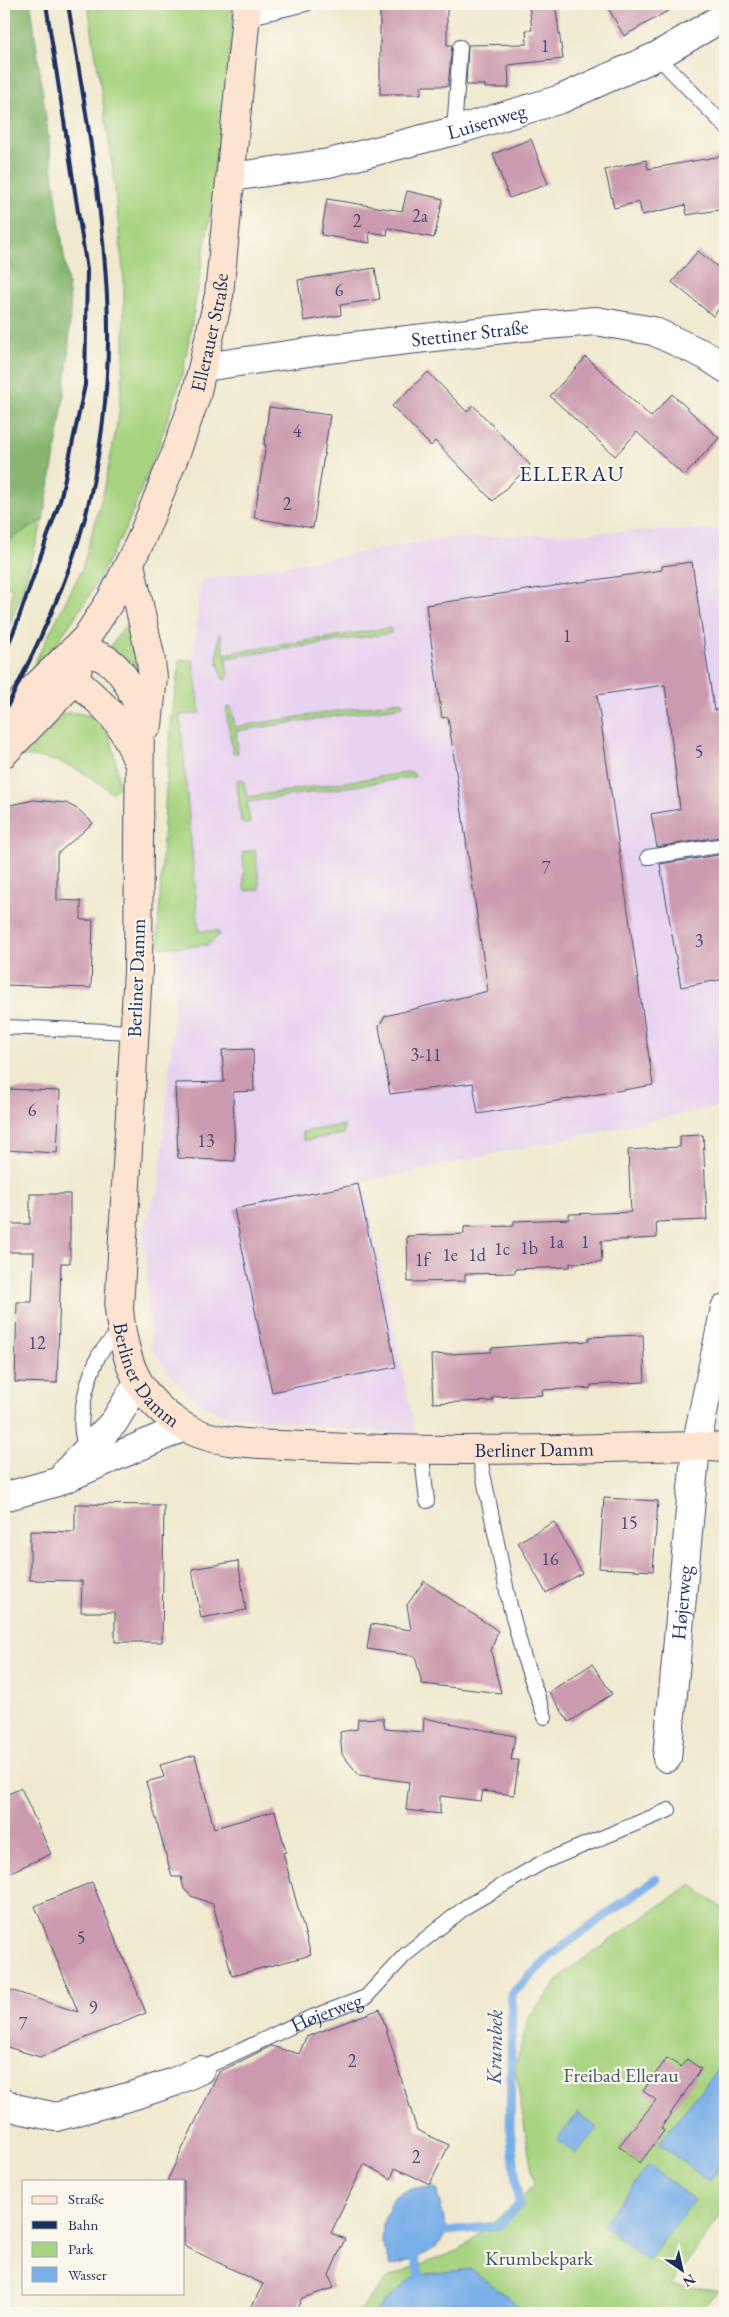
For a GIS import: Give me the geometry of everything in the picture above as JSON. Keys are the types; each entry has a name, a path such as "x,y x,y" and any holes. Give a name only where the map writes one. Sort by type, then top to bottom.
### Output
{"main road":[{"name":"Ellerauer Straße","path":"76,657 112,598 130,564 177,450 204,367 219,294 247,11"},
{"path":"130,564 150,655 153,678 152,704 141,771"},
{"name":"Berliner Damm","path":"76,657 99,656 125,676 134,692 140,713 141,771 135,1032 119,1309 123,1344 138,1383 157,1406 184,1427 205,1435 256,1444 362,1449 696,1446 725,1448"},
{"path":"4,723 24,698 76,657"},
{"path":"4,753 76,657"},
{"name":"Berliner Damm","path":"76,657 127,735 141,771"}],"street":[{"name":"Luisenweg","path":"232,177 329,163 454,131 561,99 657,56 725,16"},
{"name":"Stettiner Straße","path":"204,367 366,345 522,327 596,322 653,331 707,356 725,368"},
{"path":"696,1446 725,1308"},
{"path":"96,1455 138,1383"},
{"path":"4,1497 57,1482 96,1455 184,1427"},
{"name":"Højerweg","path":"666,1758 696,1446"},
{"name":"Højerweg","path":"4,2103 19,2109 56,2117 135,2096 200,2070"}],"lane":[{"path":"247,11 306,4"},
{"path":"454,131 460,47"},
{"path":"657,56 725,126"},
{"path":"648,857 725,845"},
{"path":"4,1027 135,1032"},
{"path":"96,1455 82,1434 82,1418 86,1394 99,1355 121,1330"},
{"path":"421,1449 426,1501"},
{"path":"478,1449 513,1614 524,1658 545,1717"},
{"name":"Højerweg","path":"200,2070 307,2019 366,1998 404,1955 467,1906 543,1862 669,1810"}],"shaded area":[{"path":"661,530 725,530 725,1105 363,1182 416,1436 225,1415 200,1403 170,1374 151,1348 144,1226 159,1187 174,1016 171,718 193,660 201,580 447,538"}],"green space":[{"path":"4,4 31,4 70,301 70,329 58,439 43,520 4,543"},
{"path":"88,4 235,4 220,158 183,373 158,447 126,528 86,601 56,644 29,674 82,569 104,490 119,414 124,352 124,281 112,162"},
{"path":"43,520 23,589 4,639 4,606 10,607 12,597 11,587 4,585 4,543"},
{"path":"126,624 130,627 140,672 109,649"},
{"path":"390,628 391,633 226,658 228,677 226,680 222,678 217,658 220,633 224,654"},
{"path":"180,659 193,660 200,713 180,715 199,931 218,931 219,935 208,945 162,948 158,945 158,932 166,795 171,727"},
{"path":"402,701 403,706 236,731 238,753 233,753 227,708 231,707 235,727"},
{"path":"66,713 82,714 94,718 103,725 109,735 113,747 119,787 112,793 89,776 66,765 42,758 13,756 56,719"},
{"path":"411,772 415,775 414,777 247,802 250,822 249,824 241,823 237,780 243,779 247,797"},
{"path":"255,850 260,889 247,891 244,888 243,852"},
{"path":"344,1125 343,1134 303,1139 302,1132"},
{"name":"Freibad Ellerau","path":"691,1884 725,1910 725,2209 671,2285 718,2290 700,2313 525,2313 507,2296 470,2269 386,2301 374,2313 356,2313 389,2277 459,2250 518,2202 534,2184 515,2068 529,2017 565,1972"}],"water":[{"path":"724,2062 725,2161 709,2182 659,2143"},
{"path":"578,2113 597,2128 576,2154 557,2139"},
{"path":"649,2165 694,2200 648,2261 602,2225"},
{"path":"411,2188 436,2188 447,2231 438,2245 431,2250 416,2258 391,2266 382,2242 383,2222 394,2197"},
{"path":"470,2269 507,2296 525,2313 374,2313 405,2283 420,2275"}],"building":[{"path":"380,4 447,4 447,45 452,45 448,86 421,86 421,94 380,94"},
{"path":"529,4 555,4 563,59 508,65 509,88 485,88 485,85 466,85 468,45 527,44 526,30 532,30"},
{"path":"606,4 680,4 624,36"},
{"path":"531,139 548,184 509,198 493,154"},
{"path":"722,156 725,175 725,209 687,215 685,205 642,215 639,202 614,208 605,170 646,160 648,169"},
{"path":"407,191 443,199 434,238 388,228 387,235 369,232 370,243 321,235 327,199 402,211"},
{"path":"698,251 725,273 725,301 713,316 672,282"},
{"path":"375,268 380,299 340,305 341,315 304,321 298,280"},
{"path":"586,357 651,417 672,394 719,438 684,476 637,432 615,456 550,396"},
{"path":"428,372 467,412 473,405 530,465 493,501 435,441 431,446 392,406"},
{"path":"269,407 330,415 313,528 254,518 266,445 264,445"},
{"path":"692,562 714,710 725,709 725,836 657,847 651,814 680,809 665,685 597,695 653,1085 478,1114 473,1083 390,1094 379,1026 385,1016 488,991 448,717 442,718 426,605 662,570 662,566"},
{"path":"34,800 66,803 79,810 93,823 57,854 57,900 81,901 81,920 93,920 91,988 4,985 4,811 10,805"},
{"path":"725,854 725,979 681,987 660,864"},
{"path":"253,1049 254,1091 233,1092 235,1161 178,1158 175,1083 224,1082 222,1050"},
{"path":"6,1089 60,1091 57,1153 4,1150"},
{"path":"703,1135 707,1220 656,1222 657,1238 601,1241 602,1262 570,1263 570,1267 515,1269 515,1273 465,1274 465,1281 408,1282 407,1236 464,1234 464,1227 514,1226 514,1221 569,1219 569,1214 631,1212 628,1150 680,1147 680,1136"},
{"path":"358,1184 396,1367 272,1392 234,1209"},
{"path":"30,1194 70,1194 70,1263 61,1263 57,1383 15,1382 17,1302 32,1302 34,1252 4,1252 4,1224 30,1224"},
{"path":"643,1335 645,1382 591,1385 591,1388 542,1390 543,1395 493,1397 493,1401 433,1403 431,1355 491,1352 491,1348 589,1341 589,1337"},
{"path":"604,1498 658,1501 653,1571 599,1568"},
{"path":"75,1504 164,1505 162,1642 115,1642 115,1612 81,1612 82,1581 30,1580 30,1531 75,1532"},
{"path":"554,1522 582,1573 546,1593 518,1542"},
{"path":"238,1561 246,1610 201,1618 192,1569"},
{"path":"424,1581 498,1631 491,1651 501,1693 422,1684 415,1656 367,1649 371,1624 411,1630 407,1605"},
{"path":"592,1664 612,1694 569,1722 549,1692"},
{"path":"383,1718 385,1729 423,1732 424,1718 515,1736 511,1760 519,1760 514,1795 483,1791 481,1801 440,1796 440,1814 406,1810 409,1782 359,1775 342,1754 340,1732 357,1729 358,1719"},
{"path":"195,1755 214,1828 275,1811 286,1852 283,1853 311,1955 232,1976 213,1904 191,1896 184,1889 181,1877 172,1877 146,1782 164,1777 160,1765"},
{"path":"21,1788 51,1854 4,1875 4,1796"},
{"path":"92,1882 146,2013 40,2057 4,2046 4,1988 78,2012 35,1906"},
{"path":"380,2009 417,2130 449,2145 430,2184 395,2168 391,2179 364,2164 331,2233 345,2239 329,2275 334,2288 302,2298 295,2313 263,2313 251,2308 263,2284 185,2246 185,2180 167,2180 219,2072 271,2046 299,2054 306,2037"},
{"path":"667,2058 681,2067 687,2059 701,2069 661,2128 664,2131 640,2163 619,2146 656,2100 643,2091"}],"waterway":[{"name":"Krumbek","path":"438,2226 447,2231 498,2226 519,2205 510,2129 512,1994 552,1954 656,1879"},
{"path":"412,2251 420,2275 426,2284"}],"railway":[{"path":"4,655 60,501 85,385 87,270 46,4"},
{"path":"4,713 60,593 78,543 97,464 107,380 108,324 105,259 92,150 68,4"}],"district":[{"name":"ELLERAU","path":"572,473"}],"park label":[{"name":"Krumbekpark","path":"539,2258"}]}
